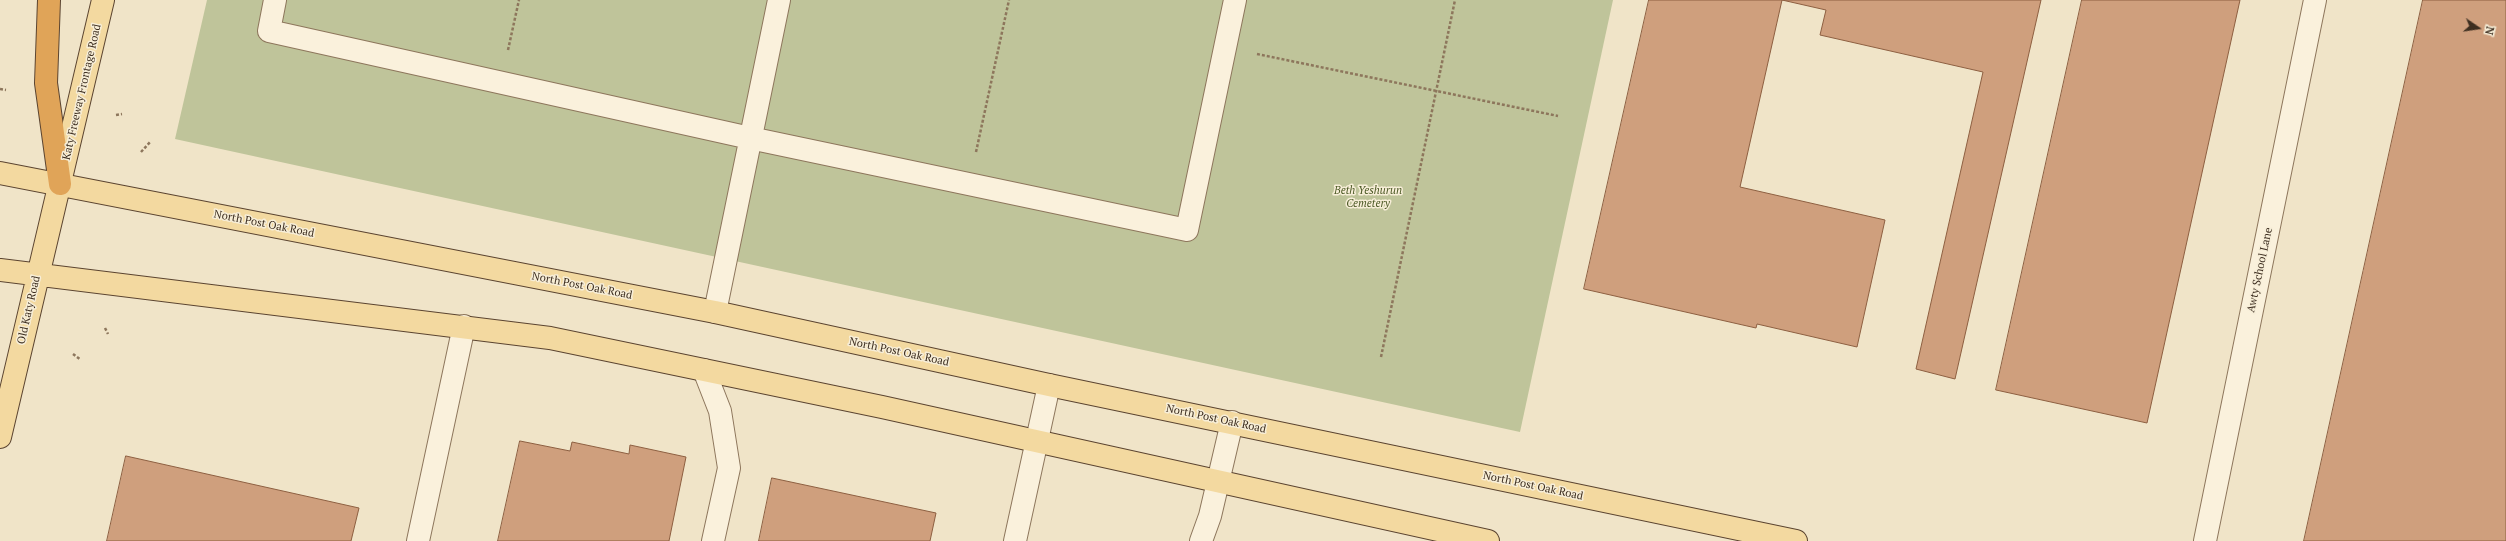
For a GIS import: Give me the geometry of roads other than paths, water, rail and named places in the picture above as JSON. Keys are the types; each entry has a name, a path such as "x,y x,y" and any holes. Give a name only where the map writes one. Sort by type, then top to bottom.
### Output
{"highway":[{"path":"49,0 46,83 60,184"}],"main road":[{"name":"Katy Freeway Frontage Road","path":"60,184 103,0"},
{"name":"North Post Oak Road","path":"0,173 715,312 1049,385 1796,541"},
{"name":"Old Katy Road","path":"0,437 60,184"},
{"path":"0,270 37,276 464,326 550,338 1037,441 1218,481 1451,538 1488,541"}],"street":[{"path":"275,0 269,31 750,138 1187,230 1235,0"},
{"path":"715,312 779,0"},
{"name":"Awty School Lane","path":"2205,541 2316,0"},
{"path":"418,541 464,326"},
{"path":"704,370 720,411 729,468 713,541"},
{"path":"1015,541 1049,385"},
{"path":"1201,541 1218,481 1232,422"}],"park label":[{"name":"Beth Yeshurun Cemetery","path":"1368,197"}]}
